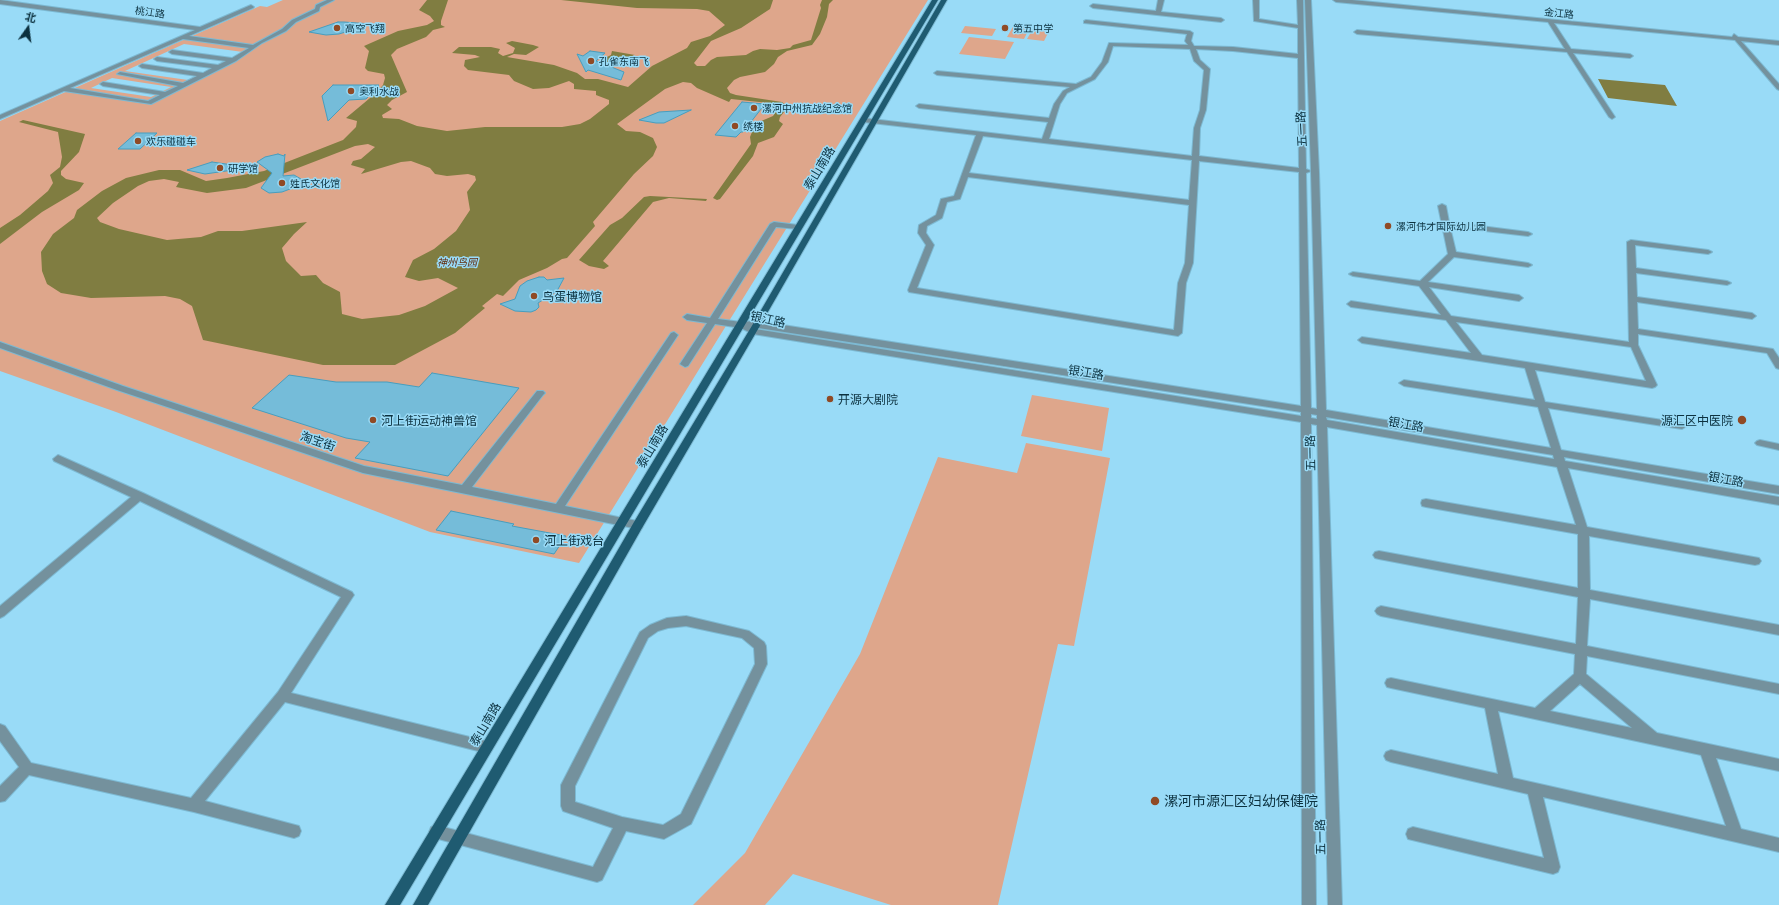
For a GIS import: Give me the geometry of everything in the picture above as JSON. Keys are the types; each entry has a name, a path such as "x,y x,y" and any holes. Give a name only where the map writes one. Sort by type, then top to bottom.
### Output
{"main road":[{"name":"泰山南路","path":"392,905 935,0"},
{"name":"泰山南路","path":"420,905 638,525 755,328 944,0"}],"street":[{"name":"桃江路","path":"20,0 209,26"},
{"path":"63,89 149,103 234,60 260,42 284,30 294,21 317,10 318,6 331,0"},
{"path":"1158,13 1161,0"},
{"path":"1256,0 1256,20 1300,27"},
{"name":"五一路","path":"1300,0 1306,415 1309,905"},
{"name":"五一路","path":"1308,0 1316,172 1335,905"},
{"name":"金江路","path":"1336,0 1550,21 1735,37 1779,39"},
{"name":"金江路","path":"1372,0 1735,37 1779,43"},
{"name":"桃江路","path":"0,2 202,29"},
{"path":"1093,6 1221,20"},
{"path":"0,117 251,7"},
{"path":"1550,21 1612,117"},
{"path":"980,134 957,196 944,201 939,216 924,225 922,233 930,245 912,290 1178,333 1182,283 1189,264 1197,128 1203,110 1206,69 1197,60 1193,48 1188,41 1190,33 1086,22"},
{"path":"1357,32 1630,56"},
{"path":"183,37 254,47"},
{"path":"1735,37 1779,88"},
{"path":"1045,141 1057,104 1065,92 1093,78 1105,62 1111,44 1233,49 1300,56"},
{"path":"172,52 234,60"},
{"path":"157,58 219,67"},
{"path":"142,66 204,75"},
{"path":"937,73 1076,86"},
{"path":"120,74 185,85"},
{"path":"103,84 166,94"},
{"path":"919,106 1052,120"},
{"path":"863,120 1316,172"},
{"path":"965,175 1193,203"},
{"path":"1442,206 1452,254"},
{"path":"685,364 774,224 798,227"},
{"path":"1445,224 1528,234"},
{"path":"1362,340 1652,385 1634,345 1631,242 1708,252"},
{"path":"1452,254 1528,265"},
{"path":"1422,284 1452,254"},
{"path":"1632,270 1728,283"},
{"path":"1353,274 1519,298"},
{"path":"1422,284 1479,358"},
{"path":"1633,299 1752,316"},
{"path":"1350,304 1634,345"},
{"name":"银江路","path":"686,317 1306,415 1559,458 1779,490"},
{"path":"1634,331 1770,351 1779,366"},
{"path":"558,509 674,336"},
{"name":"淘宝街","path":"0,345 128,390 363,469 638,525"},
{"path":"1529,366 1583,531 1584,594 1580,676 1537,714"},
{"path":"1404,383 1682,426"},
{"path":"464,490 540,393"},
{"path":"1760,443 1779,447"},
{"name":"银江路","path":"1559,458 1779,501"},
{"path":"58,459 348,594 282,696 194,805"},
{"path":"0,613 138,496"},
{"path":"1426,503 1755,561"},
{"path":"1379,555 1779,630"},
{"path":"1381,610 1779,689"},
{"path":"686,621 745,634 760,646 761,664 686,819 664,832 622,824 568,806 568,784 644,636 654,628 667,622 686,621"},
{"path":"1580,676 1653,738"},
{"path":"1391,683 1779,765"},
{"path":"282,696 486,748"},
{"path":"1490,704 1507,783"},
{"path":"0,730 27,768 194,805 294,831"},
{"path":"1706,749 1736,836"},
{"path":"1391,756 1779,846"},
{"path":"0,796 27,768"},
{"path":"1412,834 1553,867 1534,789"},
{"path":"436,832 597,875 622,824"}],"green space":[{"name":"神州鸟园","path":"283,0 928,0 579,563 430,532 116,412 0,371 0,121 260,6 267,7","holes":["184,44 243,52 188,80 125,71","112,78 171,87 151,97 91,88"]},
{"path":"1014,25 1030,27 1024,39 1007,37"},
{"path":"965,26 996,29 992,36 961,33"},
{"path":"1034,27 1050,29 1044,41 1027,39"},
{"path":"969,37 1014,42 1005,59 959,54"},
{"path":"1032,395 1109,408 1102,451 1021,436"},
{"path":"1026,443 1110,458 1074,646 1058,644 998,905 891,905 793,874 765,905 693,905 745,853 860,654 938,457 1017,473"}],"shaded area":[{"path":"427,0 448,0 441,21 441,25 445,27 433,30 426,37 397,49 391,55 407,92 392,100 387,105 392,109 382,115 383,118 399,119 417,126 447,131 485,127 562,127 580,124 590,119 609,104 609,100 596,95 596,91 574,89 574,84 569,81 549,88 533,89 514,81 509,75 468,70 464,66 465,60 480,57 475,55 452,53 459,47 491,47 500,49 498,53 503,56 513,53 515,48 506,43 512,41 533,45 539,47 526,55 514,54 507,57 554,65 577,73 585,79 598,79 628,87 652,66 687,48 691,42 710,36 725,25 709,11 697,9 637,8 561,0 773,0 770,9 741,28 711,41 694,63 697,66 705,66 717,57 746,55 760,49 777,50 790,48 793,45 811,40 822,0 833,0 829,4 827,17 820,34 812,45 787,51 778,57 774,64 765,72 740,77 734,80 727,88 730,93 736,95 782,102 788,107 780,117 779,121 783,124 774,137 758,143 753,156 720,199 717,200 713,198 751,144 750,137 754,127 759,122 773,116 780,106 778,104 731,99 729,102 697,88 691,83 683,82 665,89 617,124 626,131 640,132 653,138 657,147 653,156 634,174 593,222 595,226 567,258 519,280 503,296 497,294 482,306 485,308 455,333 395,365 323,365 203,340 192,306 180,299 165,296 91,298 61,293 47,284 42,271 41,252 53,234 74,218 77,210 102,191 126,178 159,170 180,170 206,181 227,178 264,171 343,140 356,127 357,121 346,118 376,93 383,85 385,78 384,74 368,71 365,68 369,51 364,46 398,31 427,25 434,21 430,16 419,10","holes":["368,144 375,147 361,159 353,161 351,165 365,169 361,174 401,162 411,161 430,168 435,174 447,176 468,174 475,176 476,180 467,192 470,210 456,231 434,249 413,260 405,277 419,281 438,278 458,288 425,306 399,315 362,319 342,314 340,292 323,283 316,275 301,276 286,261 282,248 307,222 242,231 218,231 201,237 167,240 119,229 100,222 97,218 113,203 138,186 149,181 164,179 179,182 176,187 207,193 246,188 355,146"]},
{"path":"612,51 635,55 626,58 627,60 619,65 603,62 605,58 611,55"},
{"path":"1598,79 1665,85 1677,106 1608,98"},
{"path":"23,120 85,134 79,152 61,171 61,175 66,179 84,183 79,190 42,212 0,244 0,228 20,215 48,191 53,183 50,175 60,167 62,157 58,132 19,122"},
{"path":"644,197 707,199 706,201 669,198 653,202 603,261 609,266 604,269 589,266 579,260 610,225 622,218"}],"building":[{"name":"高空飞翔","path":"338,22 371,24 339,34 326,35 309,32"},
{"name":"孔雀东南飞","path":"590,51 605,53 596,61 624,72 621,80 588,70 586,72 577,54 583,56"},
{"name":"奥利水战","path":"333,85 379,85 366,99 349,100 328,121 322,96"},
{"name":"绣楼","path":"742,102 765,104 743,132 736,137 715,135"},
{"path":"691,110 664,123 639,120 659,112"},
{"name":"欢乐碰碰车","path":"136,133 157,133 140,149 118,149"},
{"path":"278,154 284,156 285,154 283,176 294,175 301,179 298,186 282,192 269,193 261,188 272,173 257,162 265,157"},
{"name":"研学馆","path":"212,162 240,166 240,169 205,174 187,170"},
{"name":"鸟蛋博物馆","path":"544,277 547,280 564,278 557,291 538,303 539,307 536,310 531,312 515,311 500,304 515,299 520,286 527,281"},
{"name":"河上街运动神兽馆","path":"432,373 519,388 448,476 355,458 370,442 346,438 252,408 289,375 336,382 387,382 419,387"},
{"path":"451,511 514,524 512,526 566,536 554,554 436,530"}],"place":[{"name":"高空飞翔","path":"337,28"},
{"name":"第五中学","path":"1005,28"},
{"name":"孔雀东南飞","path":"591,61"},
{"name":"奥利水战","path":"351,91"},
{"name":"漯河中州抗战纪念馆","path":"754,108"},
{"name":"绣楼","path":"735,126"},
{"name":"欢乐碰碰车","path":"138,141"},
{"name":"研学馆","path":"220,168"},
{"name":"姓氏文化馆","path":"282,183"},
{"name":"漯河伟才国际幼儿园","path":"1388,226"},
{"name":"鸟蛋博物馆","path":"534,296"},
{"name":"开源大剧院","path":"830,399"},
{"name":"河上街运动神兽馆","path":"373,420"},
{"name":"源汇区中医院","path":"1742,420"},
{"name":"河上街戏台","path":"536,540"},
{"name":"漯河市源汇区妇幼保健院","path":"1155,801"}]}
